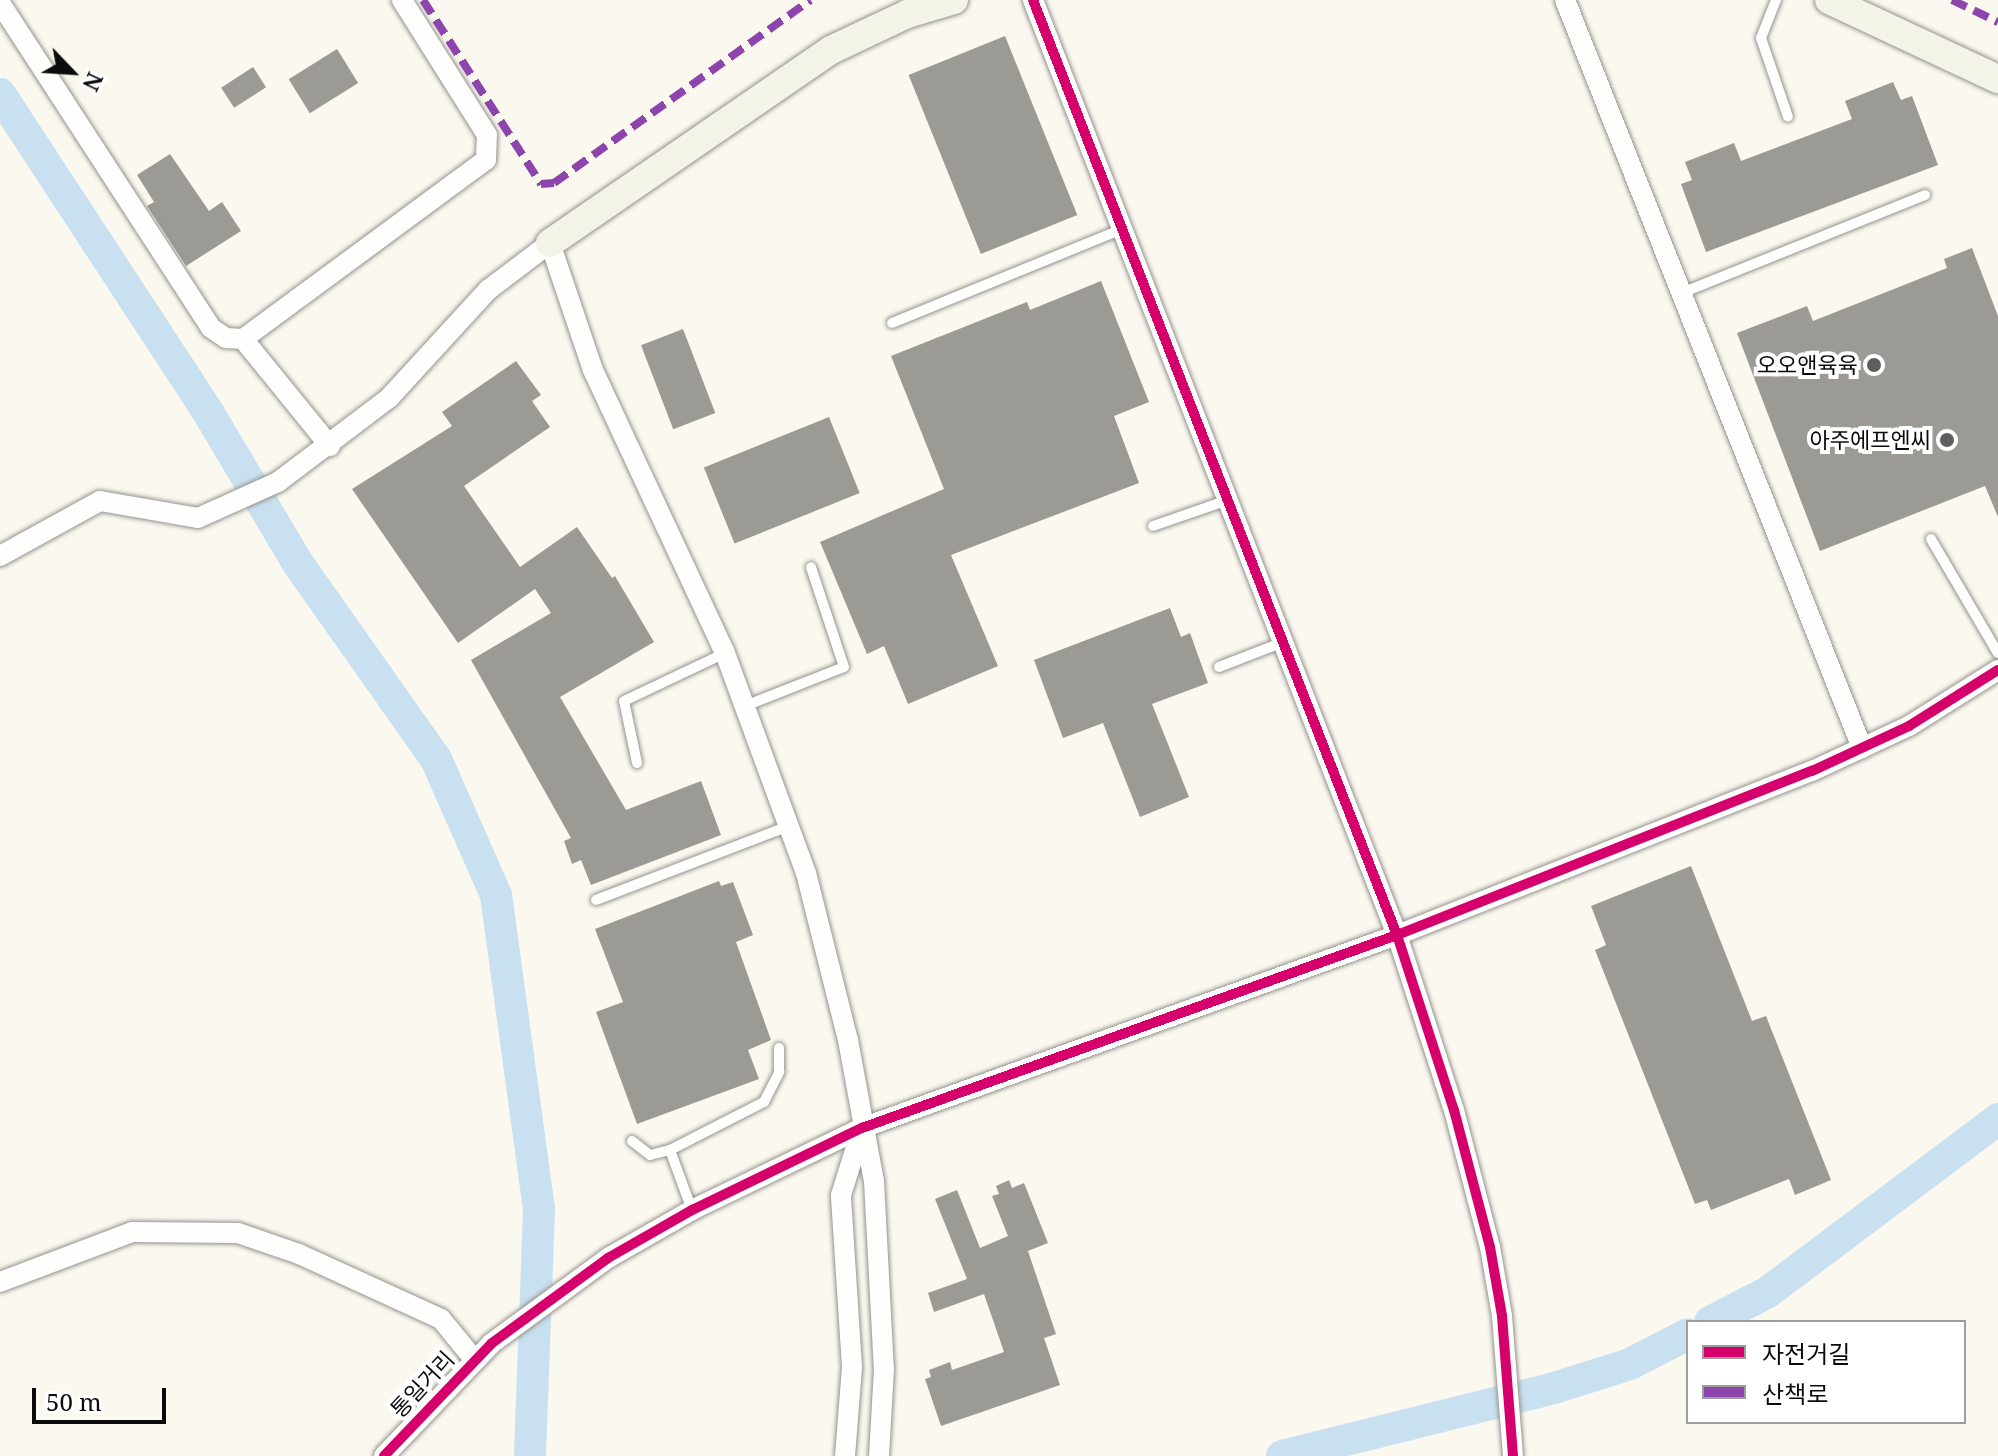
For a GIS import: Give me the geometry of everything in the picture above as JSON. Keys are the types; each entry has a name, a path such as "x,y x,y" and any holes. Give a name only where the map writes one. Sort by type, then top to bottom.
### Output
{"street":[{"path":"0,3 211,328 226,338 243,339 486,160 487,135 402,0"},
{"path":"0,556 100,501 198,518 278,482 330,446 389,398 488,290 550,243 831,50 907,14 954,0"},
{"path":"1033,0 1397,935 1473,1176 1499,1302 1512,1446"},
{"path":"1565,0 1684,292 1862,748"},
{"path":"1829,0 1998,79"},
{"path":"550,243 593,370 725,653 806,873 848,1040 874,1181 884,1369 879,1456"},
{"path":"243,339 330,446"},
{"name":"통일거리","path":"384,1456 473,1358 608,1258 692,1210 862,1128 1397,935 1862,748 1998,670"},
{"path":"845,1456 852,1367 841,1195 862,1128"},
{"path":"0,1282 132,1232 238,1233 299,1254 441,1319 473,1358"}],"lane":[{"path":"1776,0 1761,38 1788,117"},
{"path":"1684,292 1925,195"},
{"path":"892,323 1122,229"},
{"path":"1153,526 1228,500"},
{"path":"1931,539 1998,653"},
{"path":"745,706 844,667 811,567"},
{"path":"1219,667 1283,642"},
{"path":"637,763 624,701 725,653"},
{"path":"596,900 789,826"},
{"path":"632,1141 650,1155 670,1150 764,1102 779,1072 779,1048"},
{"path":"670,1150 692,1210"}],"building":[{"path":"1005,36 1077,215 981,254 909,75"},
{"path":"337,49 358,83 310,113 289,79"},
{"path":"253,67 266,87 234,108 221,88"},
{"path":"1893,82 1901,100 1912,96 1938,165 1706,252 1681,184 1692,180 1685,162 1734,143 1741,161 1852,119 1845,101"},
{"path":"170,154 209,211 222,202 241,231 186,266 147,206 154,202 137,175"},
{"name":"오오앤육육","path":"1972,248 1998,316 1998,517 1985,486 1820,551 1737,333 1807,306 1813,321 1947,268 1944,259"},
{"path":"1101,281 1149,402 1114,416 1139,483 951,555 998,666 908,704 884,646 867,654 820,542 944,489 891,356 1027,302 1030,310"},
{"path":"683,329 715,413 673,429 641,345"},
{"path":"516,361 541,395 532,401 550,427 464,486 520,567 577,527 612,578 615,576 654,642 560,697 626,810 701,781 721,835 591,885 581,860 572,864 564,841 571,838 471,660 551,613 535,589 458,643 352,489 452,426 442,412"},
{"path":"829,417 860,493 735,544 704,468"},
{"path":"1170,608 1181,637 1190,633 1208,683 1152,704 1189,797 1140,817 1103,723 1063,738 1034,660"},
{"path":"1691,866 1752,1021 1766,1016 1831,1180 1795,1195 1789,1179 1711,1210 1707,1200 1695,1204 1595,950 1606,945 1591,906"},
{"path":"719,881 721,886 733,882 753,935 736,942 771,1040 748,1050 759,1079 637,1124 596,1012 623,1002 595,929"},
{"path":"1009,1180 1012,1188 1024,1183 1048,1243 1028,1251 1056,1334 1044,1338 1060,1385 941,1426 925,1379 931,1377 929,1370 950,1362 952,1370 1004,1352 984,1294 934,1312 928,1293 967,1279 935,1199 957,1190 980,1248 1008,1236 992,1196 999,1194 996,1186"}],"waterway":[{"path":"0,94 208,412 299,565 436,759 496,895 539,1209 530,1456"},
{"path":"1714,1320 1768,1292 1998,1119"},
{"path":"1282,1456 1554,1388 1630,1364 1686,1335"}],"marked path":[{"path":"423,0 541,184 554,183 811,0"},
{"path":"1952,0 1998,22"}],"cycle path":[{"path":"1033,0 1397,935 1454,1110 1490,1247 1502,1316 1513,1456"},
{"path":"384,1456 492,1343 608,1258 692,1210 862,1128 1397,935 1812,771 1909,726 1998,670"}],"place":[{"name":"오오앤육육","path":"1874,365"},
{"name":"아주에프엔씨","path":"1947,440"}]}
